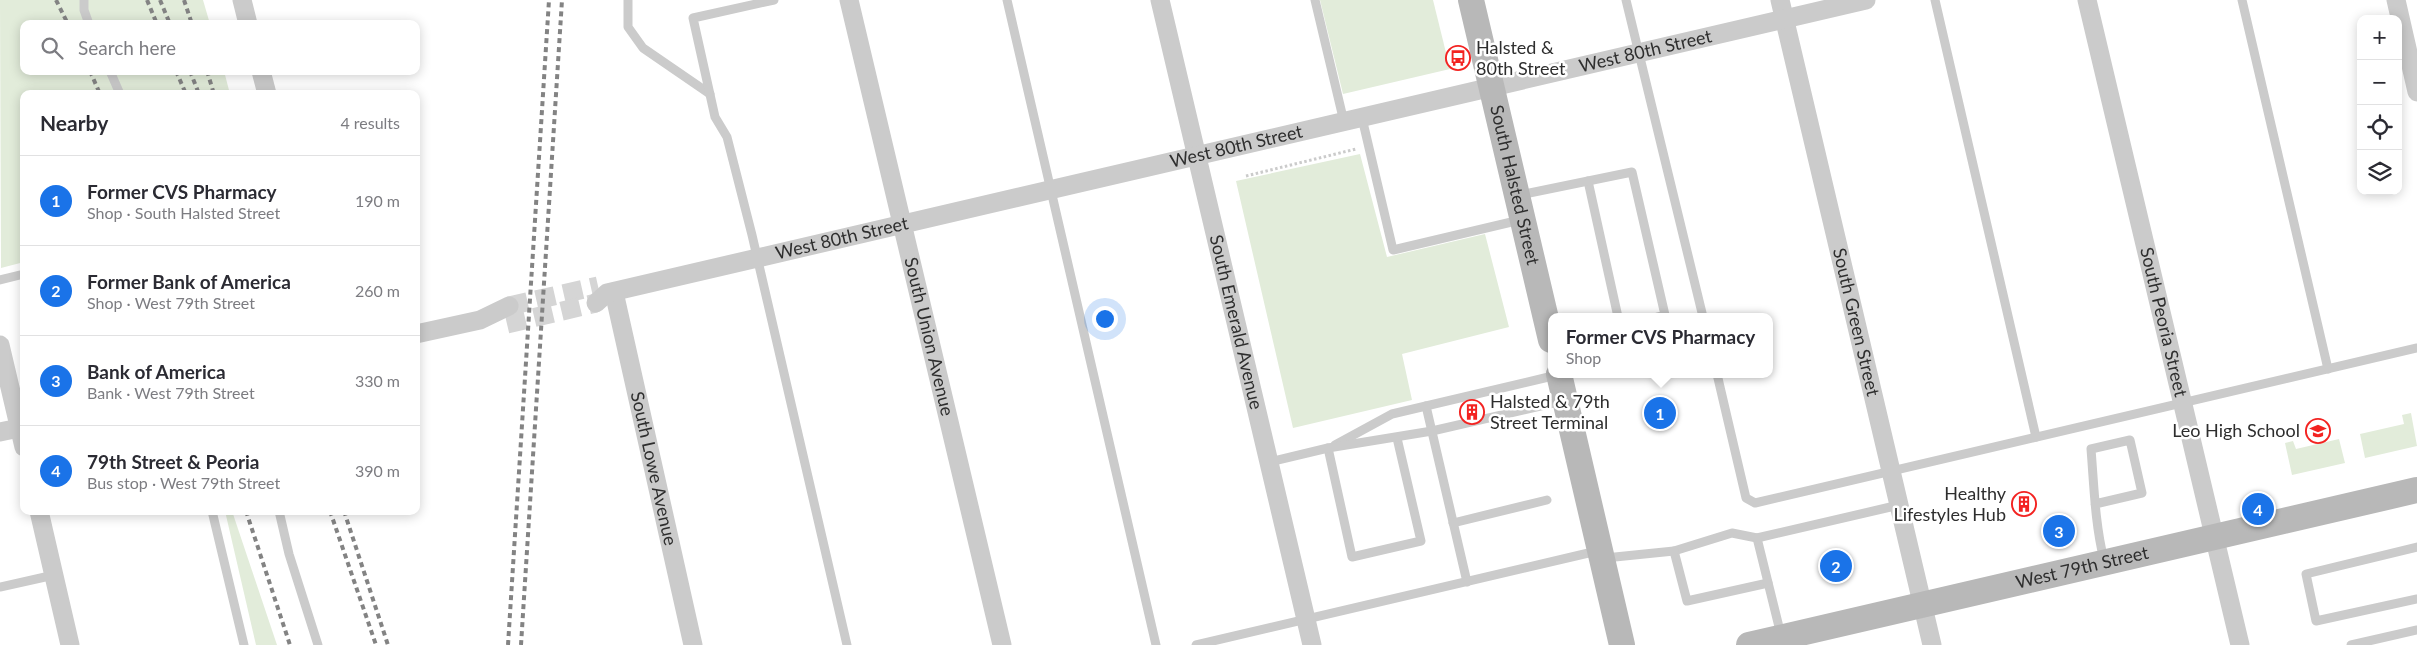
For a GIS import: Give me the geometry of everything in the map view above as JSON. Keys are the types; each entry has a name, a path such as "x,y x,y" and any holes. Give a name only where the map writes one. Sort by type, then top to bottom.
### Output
{"main road":[{"name":"South Halsted Street","path":"1471,0 1548,327"},
{"path":"1560,378 1622,645"},
{"name":"West 79th Street","path":"1754,644 2417,490"}],"street":[{"path":"242,0 247,20"},
{"name":"South Union Avenue","path":"849,0 1002,645"},
{"name":"South Emerald Avenue","path":"1160,0 1312,645"},
{"name":"South Green Street","path":"1780,0 1932,645"},
{"name":"West 80th Street","path":"604,294 1866,0"},
{"name":"South Peoria Street","path":"2087,0 2240,645"},
{"path":"2396,0 2417,92"},
{"path":"262,75 266,90"},
{"name":"South Lowe Avenue","path":"604,294 693,645"},
{"path":"420,333 508,315"},
{"path":"0,345 20,420"},
{"path":"0,432 20,427"},
{"path":"40,515 70,645"}],"lane":[{"path":"84,0 84,10 88,20"},
{"path":"628,0 628,27 643,48 710,94"},
{"path":"774,0 693,18 715,117 727,137 757,259 847,645"},
{"path":"1007,0 1156,645"},
{"path":"1315,0 1392,250 1520,208 1588,182 1632,172 1665,313"},
{"path":"1626,0 1702,313"},
{"path":"1935,0 2036,438"},
{"path":"2242,0 2328,369"},
{"path":"112,75 118,90"},
{"path":"1588,182 1617,313"},
{"path":"0,280 20,275"},
{"path":"1718,378 1746,498 1755,503 2417,348"},
{"path":"1328,448 1392,414 1548,377"},
{"path":"1269,462 1328,448 1432,431 1564,400"},
{"path":"1426,406 1467,582"},
{"path":"1328,448 1352,557 1421,541 1397,438"},
{"path":"2096,504 2142,493 2130,440 2091,449 2099,539 2105,563"},
{"path":"1453,523 1547,500"},
{"path":"1196,645 1467,582 1601,555 1674,551 1732,534 1758,538 1899,505"},
{"path":"213,515 244,645"},
{"path":"280,515 289,554 318,645"},
{"path":"1758,538 1782,638"},
{"path":"2417,547 2306,574 2316,621 2417,599"},
{"path":"1674,551 1687,601 1768,583"},
{"path":"0,587 54,574"},
{"path":"2351,645 2393,640 2417,630"}],"path":[{"path":"1246,176 1362,148"}],"green space":[{"path":"0,0 203,0 209,20 20,20 20,75 225,75 229,90 20,90 20,263 1,268"},
{"path":"1320,0 1433,0 1450,69 1343,94"},
{"path":"1360,154 1387,257 1485,234 1509,327 1402,354 1412,400 1293,428 1236,181"},
{"path":"2411,413 2417,446 2365,458 2360,434 2404,424 2402,415"},
{"path":"2339,439 2345,463 2292,475 2285,443 2293,441 2296,449"},
{"path":"226,515 233,515 277,645 256,645"}],"tunnel":[{"path":"509,306 598,286"},
{"path":"507,324 596,303"}],"railway":[{"path":"56,0 66,20"},
{"path":"147,0 155,20"},
{"path":"160,0 168,20"},
{"path":"184,0 191,20"},
{"path":"508,645 549,0"},
{"path":"521,645 562,0"},
{"path":"92,75 98,90"},
{"path":"178,75 184,90"},
{"path":"192,75 197,90"},
{"path":"208,75 213,90"},
{"path":"247,515 290,645"},
{"path":"331,515 376,645"},
{"path":"345,515 388,645"}],"place":[{"name":"Halsted & 80th Street","path":"1458,58"},
{"name":"Halsted & 79th Street Terminal","path":"1472,412"},
{"name":"Former CVS Pharmacy","path":"1660,413"},
{"name":"Leo High School","path":"2318,431"},
{"name":"Healthy Lifestyles Hub","path":"2024,504"},
{"name":"79th Street & Peoria","path":"2258,509"},
{"name":"Bank of America","path":"2059,531"},
{"name":"Former Bank of America","path":"1836,566"}]}
